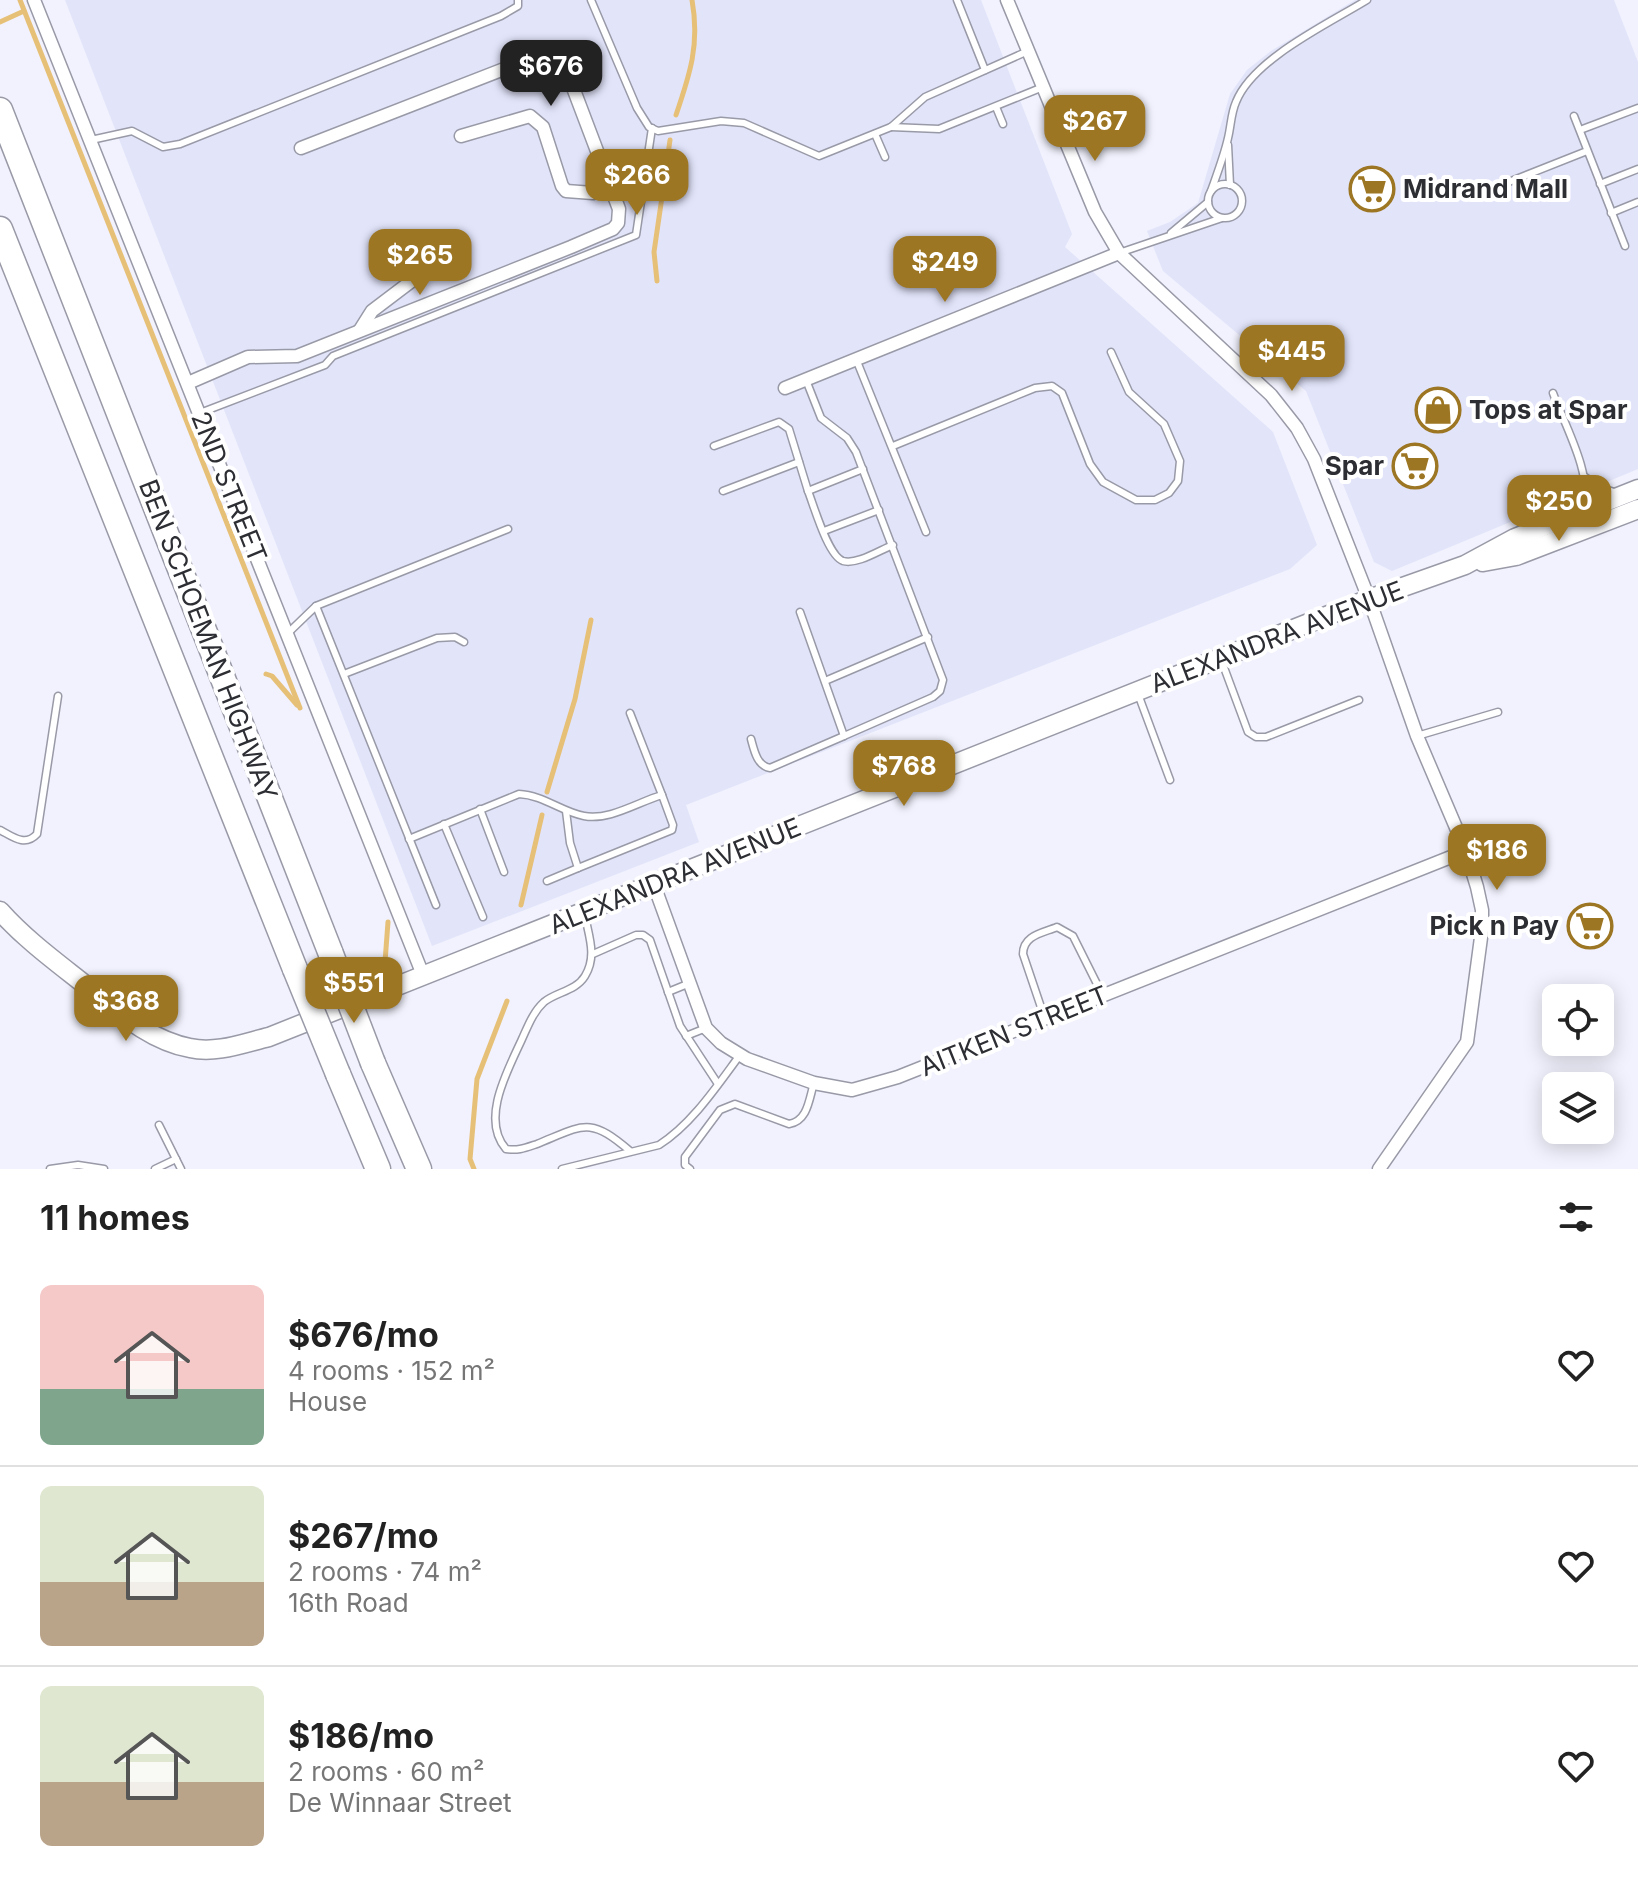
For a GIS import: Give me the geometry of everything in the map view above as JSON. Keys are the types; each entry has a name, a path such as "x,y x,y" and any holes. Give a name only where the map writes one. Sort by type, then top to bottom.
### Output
{"highway":[{"name":"BEN SCHOEMAN HIGHWAY","path":"0,110 373,1063 419,1169"},
{"name":"BEN SCHOEMAN HIGHWAY","path":"0,229 378,1169"}],"main road":[{"name":"ALEXANDRA AVENUE","path":"0,911 8,925 153,1035 191,1049 214,1050 269,1037 1369,599 1465,565 1515,538 1630,492"},
{"name":"ALEXANDRA AVENUE","path":"1465,565 1516,556 1638,509"}],"street":[{"name":"2ND STREET","path":"34,0 423,975"},
{"path":"1007,0 1095,212 1119,253 1271,395 1297,428 1314,459 1369,599 1417,736 1466,851 1477,887 1482,920 1467,1042 1379,1169"},
{"path":"188,383 248,357 297,356 613,229 618,223 619,209 558,48 301,148"},
{"path":"461,136 530,116 543,127 566,191 593,193 610,186"},
{"path":"360,330 372,311 459,245"},
{"path":"785,388 1119,253"},
{"name":"AITKEN STREET","path":"706,1028 721,1043 740,1055 814,1083 852,1090 866,1088 1466,851"},
{"path":"654,885 706,1028"}],"lane":[{"path":"91,140 132,131 163,147 180,144 501,16 518,6 518,0"},
{"path":"591,0 642,120 652,128 658,131 721,121 744,123 819,156 891,127 925,97 1028,51"},
{"path":"957,0 985,70"},
{"path":"1168,236 1208,202 1228,141 1235,103 1257,71 1367,0"},
{"path":"891,127 939,129 1043,87"},
{"path":"996,107 1003,124"},
{"path":"1580,130 1638,108"},
{"path":"1574,116 1625,246"},
{"path":"199,413 325,365 333,356 636,235 652,128"},
{"path":"875,134 885,157"},
{"path":"1119,253 1233,216 1241,207 1241,196 1230,185 1228,141"},
{"path":"1491,189 1587,151"},
{"path":"1600,184 1638,169"},
{"path":"1211,191 1220,185 1230,185"},
{"path":"1208,202 1212,212 1222,218"},
{"path":"1611,213 1638,202"},
{"path":"893,446 1035,388 1052,386 1062,393 1095,473 1117,491 1136,500 1155,500 1169,493 1178,481 1180,461 1164,424 1129,392 1111,352"},
{"path":"856,359 926,532"},
{"path":"751,739 760,762 770,768 933,697 940,691 943,680 863,469 847,438 821,418 806,380"},
{"path":"1553,393 1585,477 1586,493 1582,511"},
{"path":"714,446 779,422 789,429 808,491 832,551 844,561 854,561 893,545"},
{"path":"723,491 799,462"},
{"path":"808,491 863,469"},
{"path":"1585,477 1599,487 1630,492"},
{"path":"824,531 879,510"},
{"path":"287,634 316,606 508,529"},
{"path":"316,606 436,905"},
{"path":"800,612 844,736"},
{"path":"344,674 437,638 455,637 464,642"},
{"path":"825,681 928,637"},
{"path":"1220,659 1248,732 1256,737 1266,737 1359,700"},
{"path":"1137,692 1170,780"},
{"path":"0,830 21,841 27,841 37,834 58,696"},
{"path":"1417,736 1498,712"},
{"path":"547,881 672,830 673,825 630,713"},
{"path":"409,839 519,794 530,795 566,811 594,817 662,795"},
{"path":"480,809 504,872"},
{"path":"566,811 570,843 578,868"},
{"path":"444,824 483,917"},
{"path":"584,912 593,954 585,977 576,986 546,1000 535,1012 507,1071 497,1107 496,1128 499,1141 506,1149 518,1151 582,1126 607,1132 630,1151"},
{"path":"1045,1019 1023,946 1028,939 1057,927 1073,936 1103,996"},
{"path":"593,954 636,935 643,935 655,947 668,992 686,1036 718,1084"},
{"path":"668,992 690,983"},
{"path":"686,1036 706,1028"},
{"path":"562,1169 630,1151 646,1150 672,1137 740,1055"},
{"path":"690,1169 685,1165 685,1157 720,1110 735,1104 789,1124 797,1123 804,1116 814,1083"},
{"path":"159,1125 181,1169"},
{"path":"155,1169 176,1159"},
{"path":"50,1169 78,1165 104,1169"}],"shaded area":[{"path":"65,0 981,0 1072,234 1065,247 1273,432 1317,545 1290,569 686,805 699,842 432,946"},
{"path":"1355,0 1614,0 1638,62 1638,469 1392,571 1374,562 1306,391 1163,271 1147,231 1170,222 1198,203 1230,94 1247,70 1271,51"}],"waterway":[{"path":"20,0 300,708"},
{"path":"676,115 686,86 694,45 692,0"},
{"path":"0,22 24,11"},
{"path":"663,190 670,140"},
{"path":"657,281 654,252 663,190 684,175"},
{"path":"547,792 575,699 591,620"},
{"path":"266,674 272,676 297,705"},
{"path":"521,905 542,815"},
{"path":"385,962 388,922"},
{"path":"474,1169 470,1159 477,1079 507,1001"}],"place":[{"name":"Midrand Mall","path":"1372,189"},
{"name":"Tops at Spar","path":"1438,410"},
{"name":"Spar","path":"1415,466"},
{"name":"Pick n Pay","path":"1590,926"}]}
